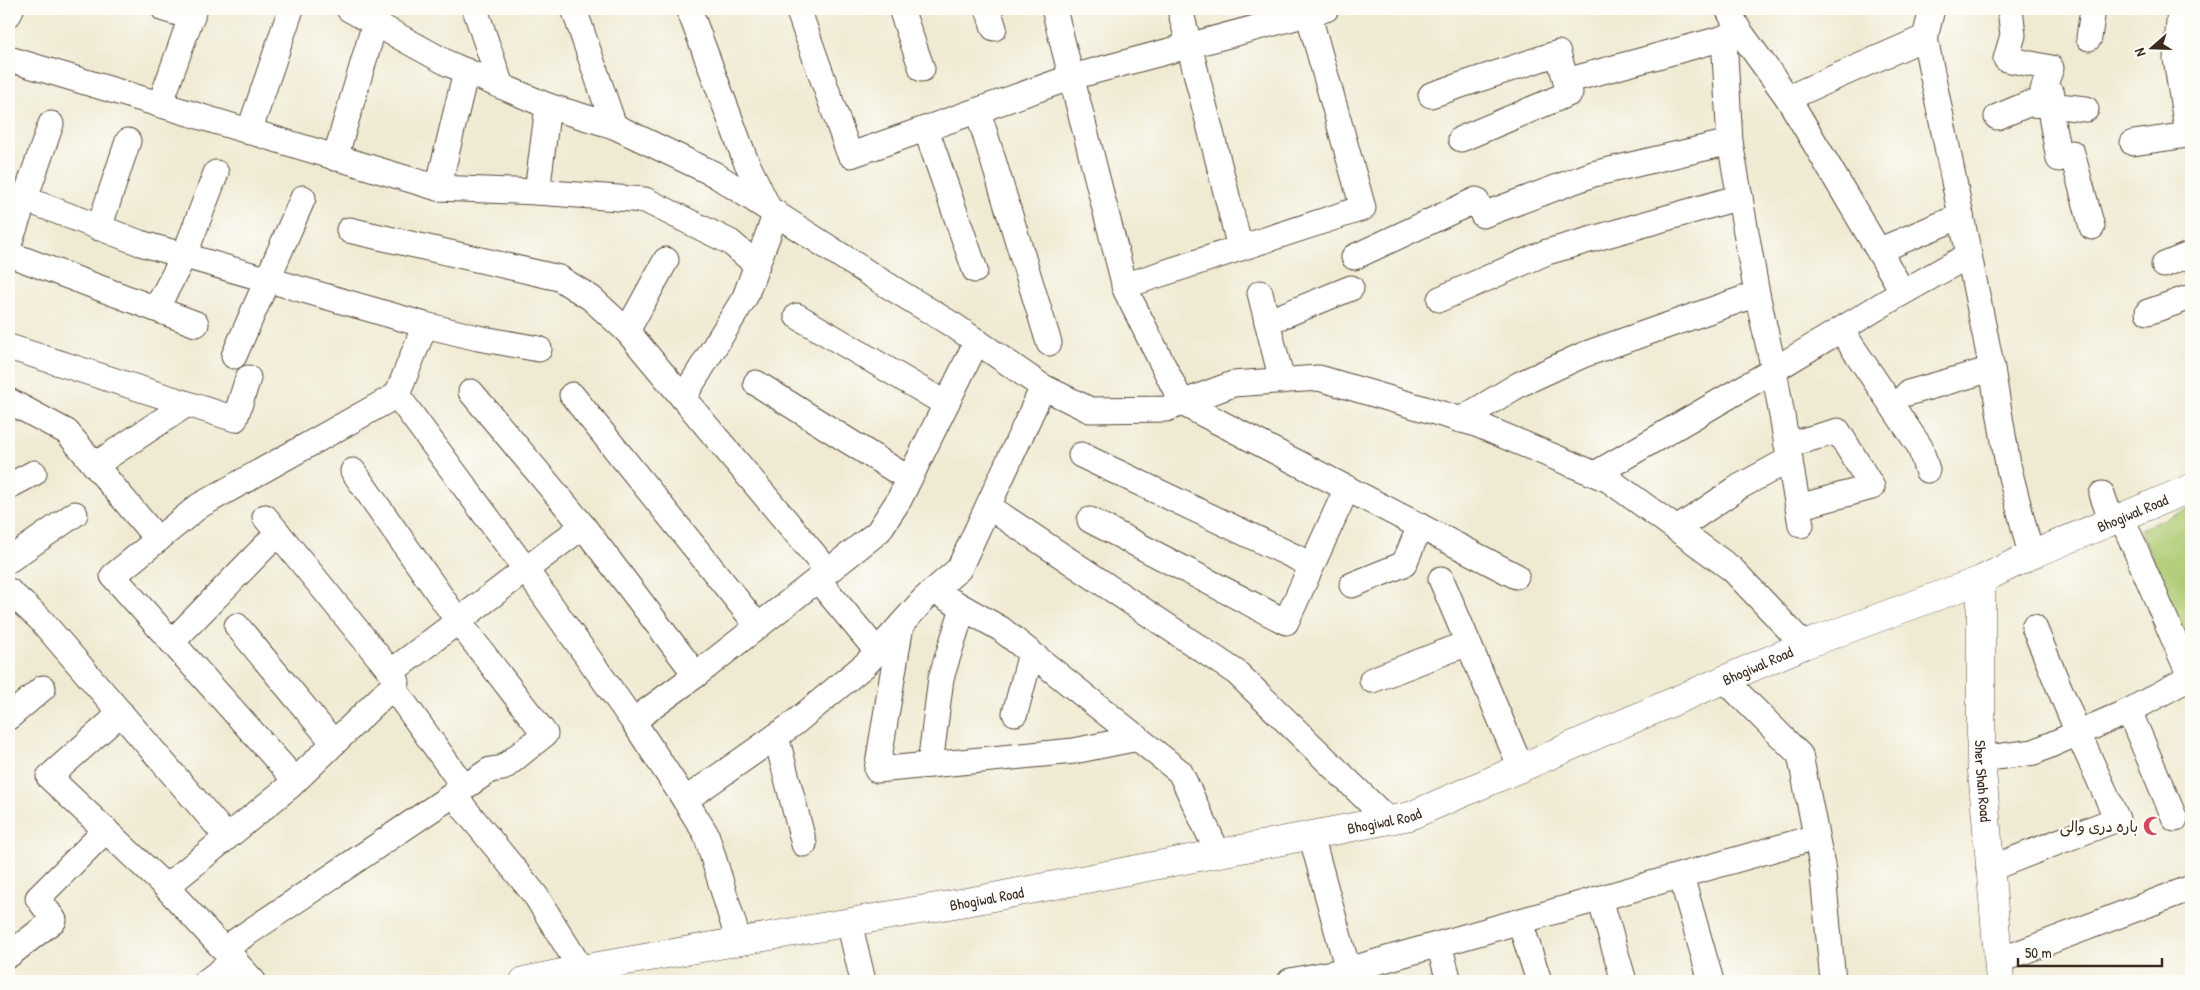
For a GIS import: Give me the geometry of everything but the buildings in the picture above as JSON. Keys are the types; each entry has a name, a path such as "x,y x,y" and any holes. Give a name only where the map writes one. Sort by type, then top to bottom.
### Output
{"main road":[{"name":"Bhogiwal Road","path":"524,981 581,969 983,899 1410,816 1804,645 1981,580 2031,555 2191,488"},
{"name":"Sher Shah Road","path":"1981,580 1980,758 1999,971"}],"street":[{"path":"9,14 11,9"},
{"path":"160,105 193,13 164,9"},
{"path":"249,132 291,9"},
{"path":"350,9 373,16 448,64 548,106 614,126 714,174 977,341 1043,387 1090,410 1166,409 1233,384 1319,378 1476,424 1609,480 1732,569 1804,645"},
{"path":"475,9 501,86"},
{"path":"574,9 614,126"},
{"path":"683,398 746,297 773,211 745,159 690,9"},
{"path":"798,9 848,150 852,155 1072,77 1313,10 1363,208 1124,286"},
{"path":"901,9 922,69"},
{"path":"1054,9 1124,286 1182,403 1516,576"},
{"path":"1180,9 1240,248"},
{"path":"1932,9 1926,38 1992,369 2008,465 2031,555"},
{"path":"2010,9 2012,35 2006,60 2051,68 2044,90 2052,94 2049,105 2059,159 2072,153 2092,227"},
{"path":"2089,38 2093,9"},
{"path":"2133,143 2188,135 2176,59 2180,9"},
{"path":"335,158 373,16"},
{"path":"1566,81 1730,25"},
{"path":"1730,25 1788,98 1880,250 1903,292 1900,294"},
{"path":"1677,528 1789,452 1838,431 1872,487 1800,516 1789,452 1774,370 1757,294 1730,142 1730,25"},
{"path":"1788,98 1926,38"},
{"path":"1431,95 1558,53 1570,94 1461,139"},
{"path":"9,59 438,188 537,192 645,200 730,242 757,265"},
{"path":"438,188 466,71"},
{"path":"1997,117 2028,104 2086,109"},
{"path":"537,192 548,106"},
{"path":"978,111 1049,343"},
{"path":"9,244 51,124"},
{"path":"926,129 975,270"},
{"path":"99,228 128,141"},
{"path":"1354,257 1476,200 1483,215 1593,174 1730,142"},
{"path":"156,308 184,256 216,173"},
{"path":"1440,299 1547,252 1740,196"},
{"path":"234,356 304,198"},
{"path":"25,199 140,243 184,256 425,325 478,338 539,349"},
{"path":"1880,250 1961,216"},
{"path":"349,230 559,278 591,298 627,331 683,398 823,576 877,651"},
{"path":"9,254 196,324"},
{"path":"2164,265 2191,254"},
{"path":"1595,474 1969,255"},
{"path":"627,331 666,260"},
{"path":"1267,322 1351,288"},
{"path":"1260,293 1282,381"},
{"path":"1460,420 1520,384 1583,355 1757,294"},
{"path":"2148,312 2191,297"},
{"path":"797,316 946,404"},
{"path":"295,780 113,576 200,506 398,395 425,325"},
{"path":"1841,330 1920,448 1927,470"},
{"path":"633,721 696,675 878,532 899,500 977,341"},
{"path":"9,347 235,419 248,378"},
{"path":"1908,393 1992,369"},
{"path":"756,383 909,479"},
{"path":"685,800 776,736 866,664 934,591 960,570 1043,387"},
{"path":"470,392 583,526 696,675"},
{"path":"398,395 526,570 633,721 685,800 706,834 739,942"},
{"path":"572,395 758,626"},
{"path":"9,401 67,432 158,540"},
{"path":"95,465 186,404"},
{"path":"1081,455 1312,565"},
{"path":"207,981 229,954 460,790 490,770 503,768 545,734 458,621 353,471"},
{"path":"9,486 34,473"},
{"path":"1090,520 1286,622 1347,488"},
{"path":"1980,758 2034,752 2128,711 2191,678 2117,520 2102,494"},
{"path":"990,507 1237,673 1388,820"},
{"path":"9,560 74,514"},
{"path":"172,642 271,525 392,679 460,790 464,808 536,896 581,969"},
{"path":"166,887 295,780 334,743 392,679 458,621 583,526"},
{"path":"1352,585 1404,564 1420,526"},
{"path":"1441,579 1521,768"},
{"path":"934,591 1001,629 1180,772 1218,853"},
{"path":"9,593 40,619 227,837"},
{"path":"930,765 942,678 963,608"},
{"path":"901,625 877,770 1074,751 1138,738"},
{"path":"237,626 334,743"},
{"path":"1989,869 2117,820 2034,627"},
{"path":"1372,680 1468,643"},
{"path":"1015,713 1031,653"},
{"path":"1726,680 1800,755 1822,865 1833,981"},
{"path":"9,717 43,688"},
{"path":"2128,711 2176,819"},
{"path":"121,713 49,777 166,887 253,981"},
{"path":"776,736 804,844"},
{"path":"13,943 54,920 38,898 106,830"},
{"path":"1311,835 1349,976"},
{"path":"1290,981 1349,976 1439,945 1816,837"},
{"path":"1681,876 1711,981"},
{"path":"1999,971 2191,888"},
{"path":"1600,899 1624,981"},
{"path":"849,922 863,981"},
{"path":"1520,922 1539,981"},
{"path":"1439,945 1449,981"}],"green space":[{"path":"2191,508 2191,655 2140,529"}],"place":[{"name":"بارہ دری والی","path":"2153,826"}]}
